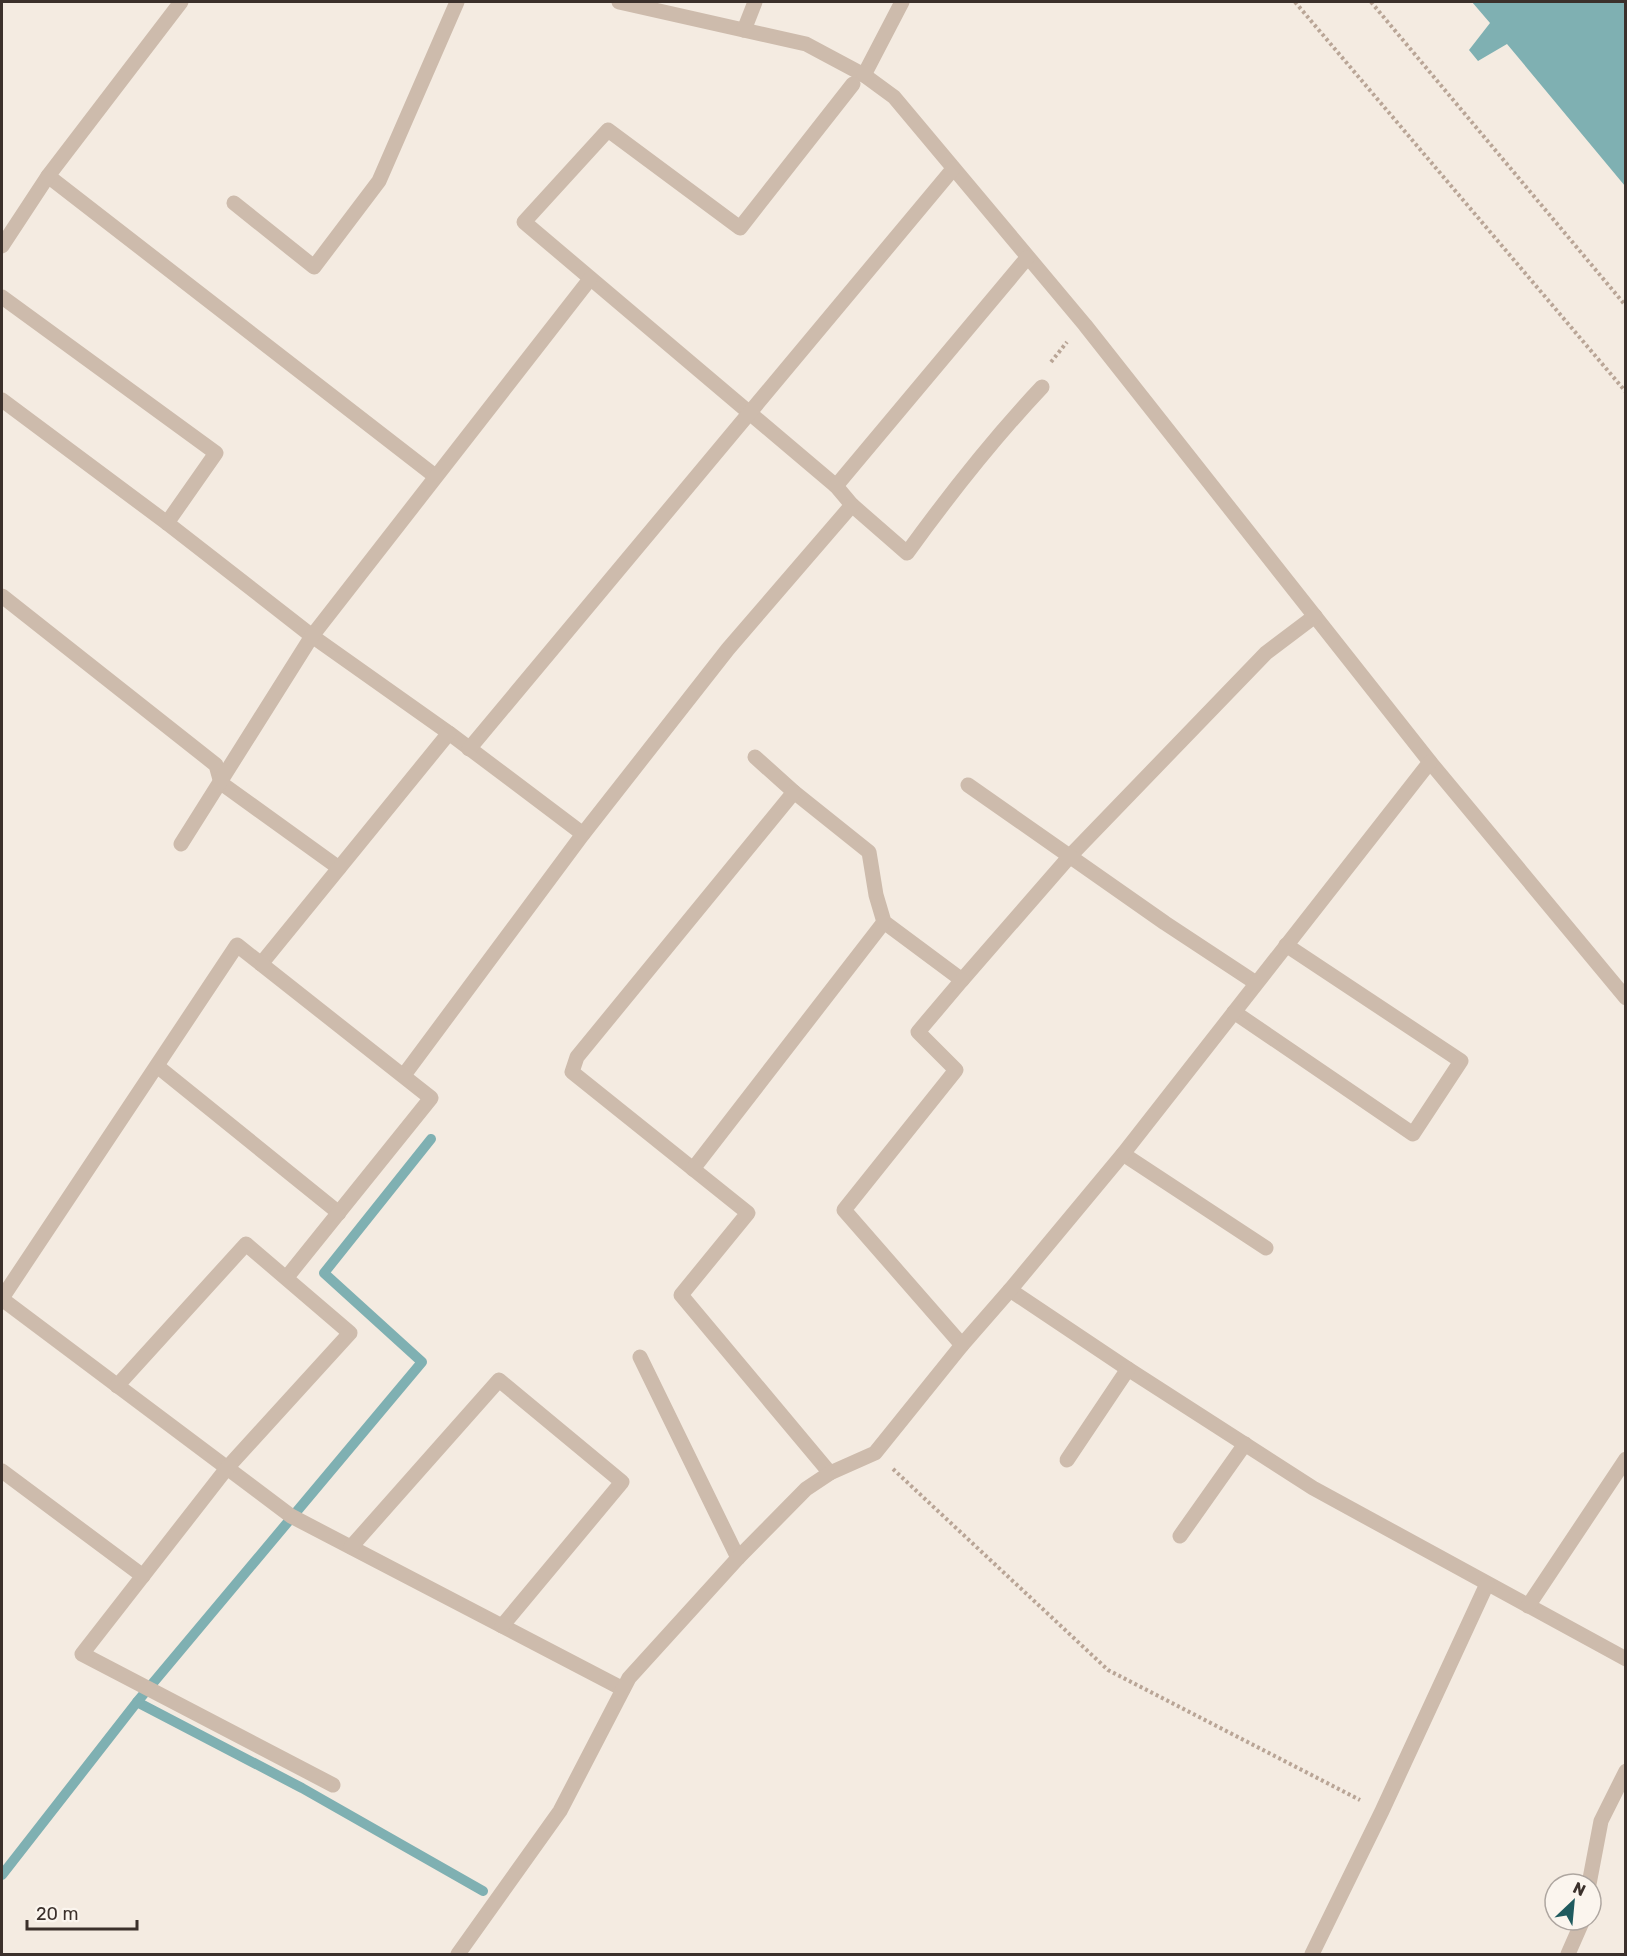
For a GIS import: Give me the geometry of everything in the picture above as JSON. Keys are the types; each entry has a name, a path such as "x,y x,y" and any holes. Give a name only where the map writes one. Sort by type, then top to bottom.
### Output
{"street":[{"path":"2,246 48,176 181,2"},
{"path":"234,203 314,267 379,181 457,2"},
{"path":"619,2 806,44 858,79 894,98 1085,325 1430,762 1626,998"},
{"path":"744,30 755,2"},
{"path":"902,2 858,79 740,228 608,130 524,222 750,411 908,553 940,507 1042,387"},
{"path":"469,750 952,169"},
{"path":"48,176 435,476"},
{"path":"836,486 1027,258"},
{"path":"181,844 312,636 590,279"},
{"path":"2,297 216,453 167,523"},
{"path":"2,400 167,523 312,636 449,733 583,834"},
{"path":"404,1075 583,834 728,649 852,505"},
{"path":"2,597 216,765 221,783 339,868"},
{"path":"962,1345 844,1209 956,1070 918,1032 1070,856 1266,653 1315,616"},
{"path":"261,964 449,733"},
{"path":"755,757 794,792 869,852 876,896 884,922 962,980"},
{"path":"458,1954 560,1811 629,1677 738,1558 806,1489 830,1473 875,1453 962,1345 1123,1154 1430,762"},
{"path":"968,785 1165,923 1256,982"},
{"path":"794,792 577,1057 572,1072 748,1213 681,1294 830,1473"},
{"path":"693,1169 884,922"},
{"path":"287,1277 431,1098 237,945 2,1299 291,1516 623,1689"},
{"path":"1234,1012 1413,1134 1461,1061 1286,945"},
{"path":"157,1066 339,1213"},
{"path":"1123,1154 1266,1248"},
{"path":"117,1386 246,1244 350,1333 227,1468 82,1654 333,1785"},
{"path":"1010,1290 1313,1488 1626,1659"},
{"path":"640,1357 738,1558"},
{"path":"1067,1460 1128,1369"},
{"path":"351,1547 499,1380 622,1482 502,1626"},
{"path":"1180,1536 1245,1444"},
{"path":"1528,1606 1626,1459"},
{"path":"2,1471 143,1576"},
{"path":"1312,1954 1382,1811 1487,1584"},
{"path":"1591,1872 1601,1821 1626,1771"},
{"path":"1568,1954 1578,1932"}],"path":[{"path":"1295,2 1626,392"},
{"path":"1371,2 1626,306"},
{"path":"1042,387 1035,381 1075,333 1085,325"},
{"path":"875,1453 1108,1670 1382,1811"}],"water":[{"path":"1472,2 1625,2 1625,186 1507,44 1478,61 1469,50 1490,23"}],"waterway":[{"path":"2,1875 137,1702 422,1362 324,1273 431,1139"},
{"path":"137,1702 302,1788 483,1891"}]}
